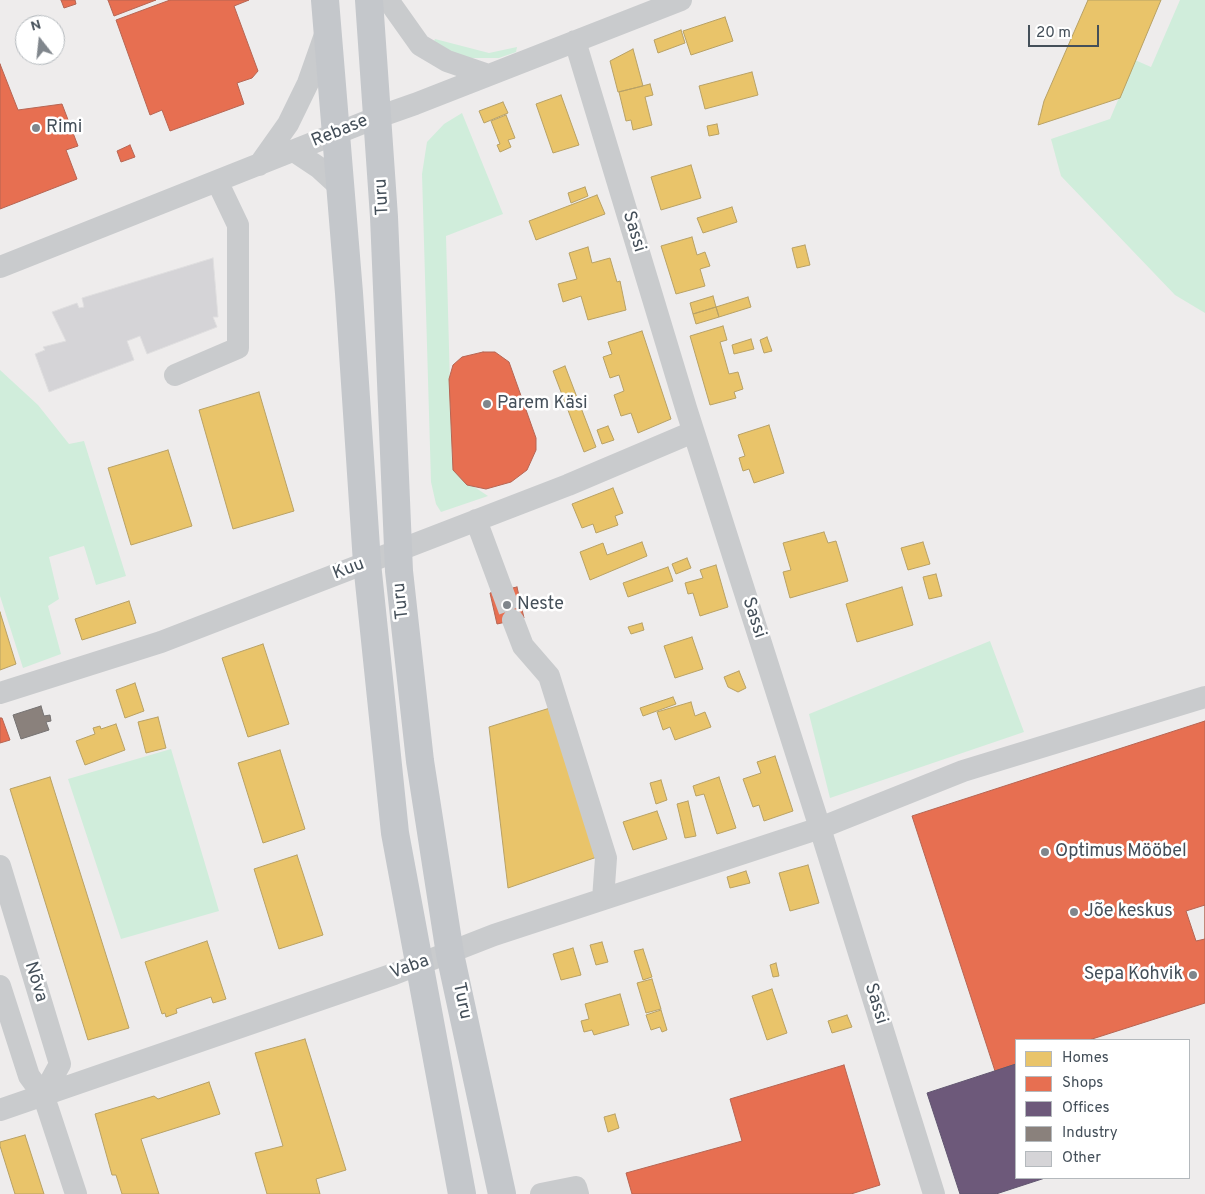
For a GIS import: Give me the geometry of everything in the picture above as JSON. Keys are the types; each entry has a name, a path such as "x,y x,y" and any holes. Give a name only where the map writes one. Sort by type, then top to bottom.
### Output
{"main road":[{"name":"Turu","path":"324,0 341,188 367,563 395,833 462,1194"},
{"name":"Turu","path":"370,0 378,116 398,551 420,761 450,954 502,1194"}],"street":[{"path":"388,0 420,45 448,61 488,75"},
{"name":"Rebase","path":"0,267 378,116 681,0"},
{"path":"259,165 292,116 308,83 327,29"},
{"name":"Sassi","path":"575,41 694,432 934,1194"},
{"path":"294,151 341,188"},
{"path":"175,375 238,348 238,225 217,181"},
{"name":"Kuu","path":"0,693 161,642 398,551 694,432"},
{"path":"476,520 502,590"},
{"path":"514,620 523,646 549,676 606,858 603,899"},
{"name":"Vaba","path":"0,1110 450,954 494,935 820,828 963,771 1205,697"},
{"name":"Nõva","path":"0,866 60,1064 43,1096"},
{"name":"Nõva","path":"0,986 29,1076 43,1096 76,1194"},
{"path":"542,1194 576,1187 578,1194"}],"green space":[{"path":"1180,0 1205,0 1205,313 1175,295 1061,176 1051,139 1110,119 1135,60 1151,67"},
{"path":"435,39 489,53 517,47 516,52 499,58 470,58 444,50 434,41"},
{"path":"462,113 503,214 446,236 452,460 464,480 488,496 441,512 436,504 431,482 422,174 427,142 444,124"},
{"path":"0,370 38,405 69,444 84,441 126,576 96,585 84,546 49,557 59,599 48,606 61,654 23,668 0,596"},
{"path":"990,641 1024,732 830,798 809,714"},
{"path":"171,749 219,911 121,939 68,779"}],"building: Homes":[{"path":"1088,0 1161,0 1120,98 1038,125 1044,101"},
{"path":"725,17 733,41 691,55 683,31"},
{"path":"681,30 685,43 658,53 654,40"},
{"path":"633,49 643,86 618,92 610,61"},
{"path":"752,72 758,95 705,109 699,86"},
{"path":"650,84 653,95 645,97 652,125 633,130 631,120 626,121 619,92"},
{"path":"561,95 579,145 553,153 536,104"},
{"path":"503,102 508,113 484,123 479,111"},
{"path":"506,115 515,138 508,140 511,147 500,152 497,145 500,144 491,121"},
{"path":"717,124 719,134 709,136 707,126"},
{"path":"691,165 701,198 661,210 651,177"},
{"path":"585,187 588,196 571,203 568,193"},
{"path":"597,195 605,214 536,240 529,221"},
{"path":"732,207 737,222 703,233 697,218"},
{"path":"692,237 697,255 705,252 710,266 700,269 705,286 676,294 661,246"},
{"path":"805,245 810,265 797,268 792,248"},
{"path":"588,247 592,263 610,258 617,282 620,281 626,310 588,320 581,296 563,302 558,284 577,279 569,253"},
{"path":"713,296 716,307 693,314 690,303"},
{"path":"748,297 751,307 719,317 716,307"},
{"path":"716,307 719,317 696,324 693,314"},
{"path":"723,326 727,340 720,342 729,374 738,372 743,389 734,392 736,398 710,405 690,336"},
{"path":"642,331 671,419 638,433 631,413 621,416 614,395 624,391 619,375 610,378 603,357 612,354 608,342"},
{"path":"767,337 772,351 764,353 760,340"},
{"path":"751,339 754,349 734,354 732,345"},
{"path":"565,366 596,447 584,452 553,371"},
{"path":"259,392 294,511 233,529 199,410"},
{"path":"769,425 784,473 754,483 749,469 743,471 739,458 745,456 738,435"},
{"path":"608,426 614,440 602,444 597,430"},
{"path":"168,450 192,526 131,545 108,468"},
{"path":"613,488 623,513 615,516 618,525 596,533 593,524 582,528 572,504"},
{"path":"824,532 828,543 836,541 848,581 790,598 783,572 791,570 783,543"},
{"path":"642,542 647,556 590,580 580,552 603,543 607,555"},
{"path":"923,542 930,564 908,570 901,548"},
{"path":"687,558 691,568 676,574 672,564"},
{"path":"716,565 728,607 700,616 693,593 688,594 685,583 703,578 700,570"},
{"path":"668,567 673,581 628,597 623,583"},
{"path":"936,574 942,596 929,599 923,577"},
{"path":"902,587 913,625 857,642 846,604"},
{"path":"129,601 136,623 82,640 75,619"},
{"path":"0,612 16,664 0,670"},
{"path":"642,623 644,630 631,634 628,627"},
{"path":"692,637 703,669 675,678 664,646"},
{"path":"263,644 289,724 248,737 222,658"},
{"path":"739,671 746,688 738,692 728,687 724,677"},
{"path":"135,683 144,711 125,718 116,690"},
{"path":"673,697 676,704 643,716 640,708"},
{"path":"691,702 695,716 705,712 711,727 675,740 670,727 663,730 657,712"},
{"path":"550,708 597,857 508,888 489,727"},
{"path":"158,717 166,748 146,753 138,722"},
{"path":"116,724 125,750 85,765 76,741 95,734 93,728 100,726 101,729"},
{"path":"280,750 305,829 263,843 238,763"},
{"path":"775,756 793,811 764,821 759,805 753,807 743,779 761,773 757,762"},
{"path":"50,777 129,1028 88,1040 10,789"},
{"path":"719,777 736,828 717,834 704,794 696,796 693,786"},
{"path":"661,780 667,800 656,804 650,783"},
{"path":"688,801 696,836 685,838 677,804"},
{"path":"657,811 667,839 633,850 623,822"},
{"path":"297,855 323,935 279,949 254,869"},
{"path":"808,865 819,903 790,911 779,873"},
{"path":"746,871 750,883 730,888 727,877"},
{"path":"207,941 226,999 213,1003 211,997 176,1009 177,1013 166,1017 165,1013 162,1014 145,962"},
{"path":"602,942 608,962 596,965 590,945"},
{"path":"573,948 581,975 561,980 553,954"},
{"path":"643,949 652,977 643,980 634,951"},
{"path":"776,963 779,976 773,977 770,965"},
{"path":"652,979 661,1009 646,1013 637,983"},
{"path":"772,989 787,1033 767,1040 752,996"},
{"path":"620,994 629,1025 594,1035 592,1030 584,1032 581,1021 589,1019 585,1004"},
{"path":"661,1010 667,1030 662,1032 660,1027 651,1030 646,1015"},
{"path":"847,1015 852,1027 832,1033 828,1021"},
{"path":"305,1039 346,1170 316,1179 320,1194 267,1194 255,1153 283,1146 255,1053"},
{"path":"209,1082 220,1114 141,1139 159,1194 122,1194 116,1175 112,1175 95,1114 154,1096 158,1099"},
{"path":"615,1114 619,1128 608,1132 604,1117"},
{"path":"25,1135 44,1194 15,1194 0,1142"}],"building: Shops":[{"path":"61,0 75,0 76,4 64,8"},
{"path":"108,0 156,0 114,16"},
{"path":"170,0 249,0 234,6 258,71 252,78 237,83 244,104 170,131 162,110 150,115 116,20"},
{"name":"Rimi","path":"0,64 18,110 62,104 78,146 66,150 77,179 0,209"},
{"path":"130,145 135,157 121,162 117,151"},
{"name":"Parem Käsi","path":"483,352 495,352 509,362 536,438 536,450 527,470 511,482 486,489 467,485 453,470 449,379 453,365 462,357"},
{"name":"Neste","path":"517,587 524,618 497,624 490,593"},
{"path":"0,718 2,718 10,740 0,743"},
{"name":"Jõe keskus","path":"1205,721 1205,1003 1092,1039 1015,1039 1015,1064 995,1071 912,816"},
{"path":"1205,905 1205,939 1196,941 1186,911"},
{"path":"844,1065 880,1185 851,1194 632,1194 626,1173 742,1141 730,1099"}],"building: Offices":[{"path":"1015,1064 1015,1179 1042,1179 996,1194 960,1194 927,1093"}],"building: Industry":[{"path":"41,706 44,716 50,715 51,721 46,722 49,730 21,739 13,715"}],"building: Other":[{"path":"213,258 218,317 213,317 217,327 147,354 140,336 127,341 134,360 49,392 35,354 45,350 43,347 66,341 52,312 77,303 79,308 84,307 82,298"}],"tunnel":[{"path":"502,590 513,620"}],"place":[{"name":"Rimi","path":"36,128"},
{"name":"Parem Käsi","path":"487,404"},
{"name":"Neste","path":"507,605"},
{"name":"Optimus Mööbel","path":"1045,852"},
{"name":"Jõe keskus","path":"1074,912"},
{"name":"Sepa Kohvik","path":"1193,975"}]}
